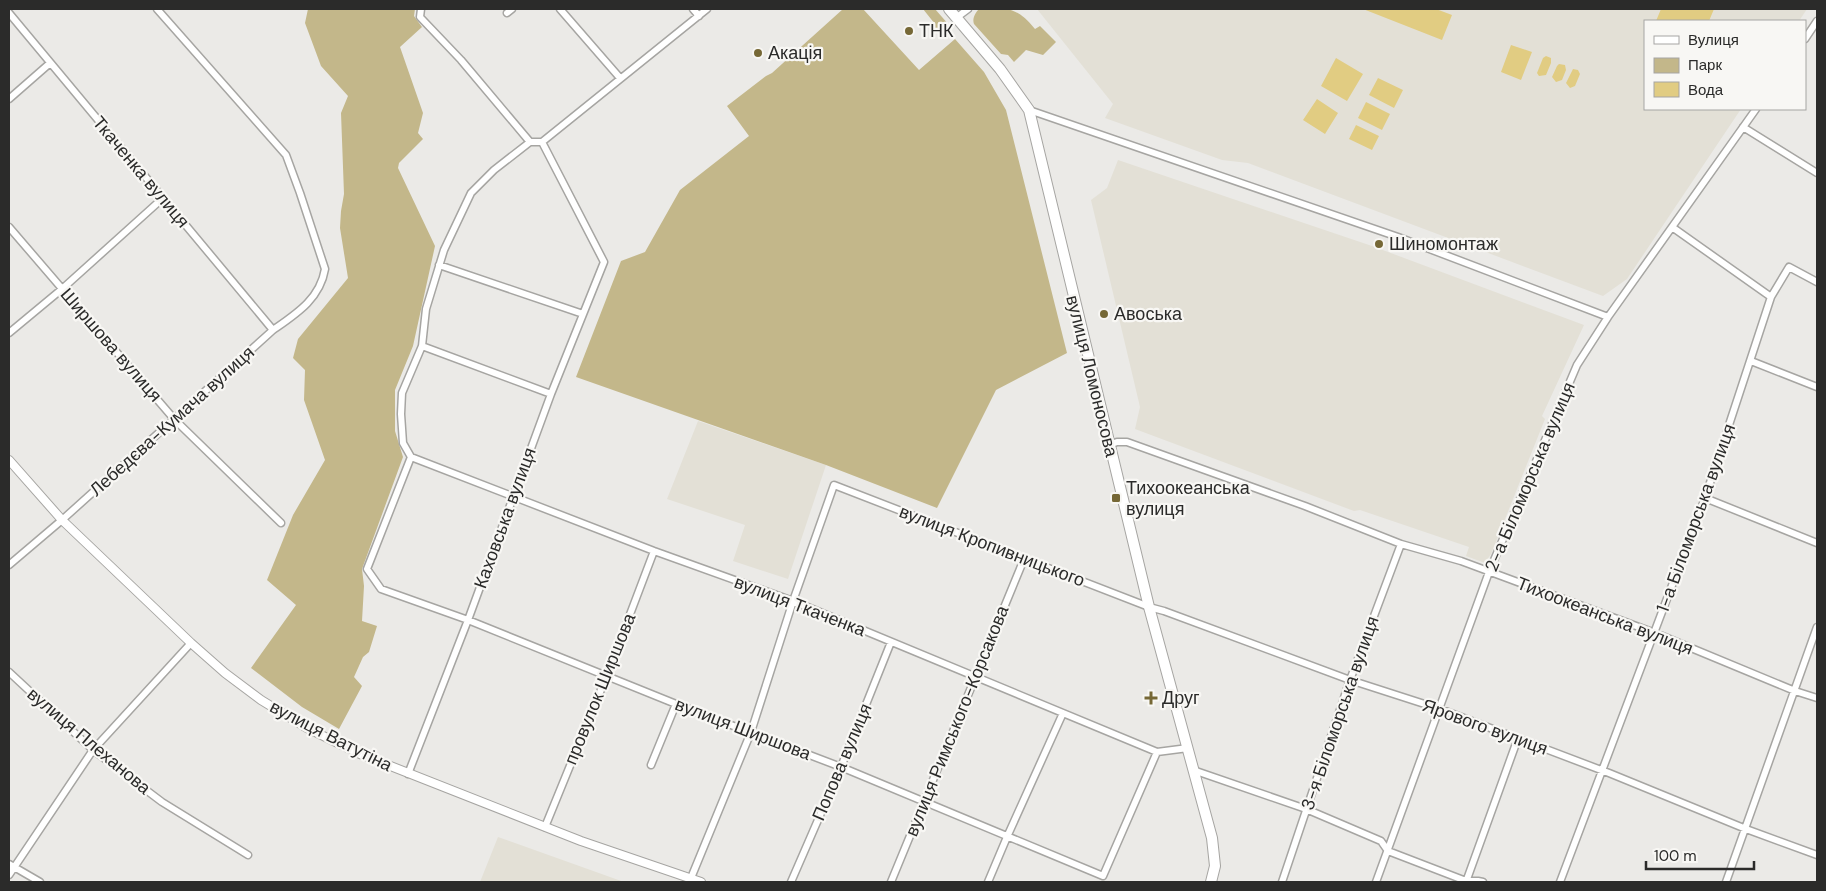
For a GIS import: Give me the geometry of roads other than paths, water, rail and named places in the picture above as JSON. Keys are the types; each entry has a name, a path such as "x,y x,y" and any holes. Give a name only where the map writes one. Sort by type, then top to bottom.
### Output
{"main road":[{"name":"вулиця Ломоносова","path":"949,9 1000,69 1029,110 1149,607 1188,748 1214,852 1215,866 1211,882"}],"street":[{"name":"Лебедєва-Кумача вулиця","path":"9,565 62,520 273,330 297,313 317,292 323,282 325,269 286,155 157,9"},
{"path":"421,9 420,17 461,60 530,142"},
{"path":"560,9 620,78"},
{"path":"693,9 699,16"},
{"path":"411,457 403,443 402,393 422,346 426,309 444,250 471,193 494,170 530,142 542,142 707,9"},
{"path":"956,18 968,9"},
{"name":"Ткаченка вулиця","path":"9,13 49,64 273,330"},
{"path":"1806,37 1817,21"},
{"path":"9,99 49,64"},
{"path":"1029,110 1398,238 1608,317"},
{"name":"2-а Біломорська вулиця","path":"1376,882 1489,572 1577,365 1608,317 1755,110"},
{"path":"1743,127 1817,173"},
{"name":"Каховська вулиця","path":"408,774 468,620 551,394 604,262 542,142"},
{"path":"9,333 62,289 163,198"},
{"name":"Ширшова вулиця","path":"9,227 174,419 281,523"},
{"path":"1672,228 1771,297"},
{"path":"439,265 583,314"},
{"name":"1-а Біломорська вулиця","path":"1560,882 1705,498 1771,297 1789,267 1817,282"},
{"path":"422,346 551,394"},
{"path":"1751,361 1817,387"},
{"name":"Тихоокеанська вулиця","path":"1109,445 1117,442 1127,442 1305,506 1401,544 1461,561 1655,633 1795,691 1817,698"},
{"name":"вулиця Ткаченка","path":"411,457 654,551 793,601 1156,752 1188,748"},
{"name":"вулиця Ширшова","path":"411,457 367,569 381,589 468,620 676,704 841,767 1103,876 1156,752"},
{"name":"вулиця Ватутіна","path":"9,460 62,520 191,643 225,674 261,700 308,728 360,754 408,774 581,841 701,882"},
{"name":"вулиця Кропивницького","path":"793,601 834,485 1149,607"},
{"path":"1705,498 1817,542"},
{"name":"3-я Біломорська вулиця","path":"1282,882 1350,680 1401,544"},
{"name":"провулок Ширшова","path":"545,827 607,675 654,551"},
{"name":"вулиця Римського-Корсакова","path":"891,882 1024,559"},
{"path":"691,880 750,732 793,601"},
{"name":"Ярового вулиця","path":"1149,607 1350,680 1440,709 1602,770 1746,829 1817,855"},
{"path":"1726,882 1817,627"},
{"name":"Попова вулиця","path":"791,882 841,767 891,642"},
{"path":"9,875 11,866 93,750 191,643"},
{"name":"вулиця Плеханова","path":"9,672 93,750 162,802 248,855"},
{"path":"651,765 676,704"},
{"path":"988,882 1063,714"},
{"path":"1466,882 1518,738"},
{"path":"1193,770 1306,809 1381,841 1388,851 1466,882 1478,880 1483,882"},
{"path":"11,866 40,882"}],"water":[{"path":"1363,9 1436,9 1452,15 1442,40"},
{"path":"1661,9 1714,9 1709,20 1656,20"},
{"path":"1511,45 1532,52 1521,80 1501,72"},
{"path":"1546,56 1551,58 1551,63 1546,75 1539,76 1537,73 1543,58"},
{"path":"1336,58 1363,74 1347,101 1321,86"},
{"path":"1559,64 1565,65 1566,70 1562,80 1556,82 1552,77"},
{"path":"1573,69 1578,70 1580,74 1575,86 1570,88 1566,83"},
{"path":"1378,78 1403,90 1394,108 1369,95"},
{"path":"1317,99 1338,113 1325,134 1303,120"},
{"path":"1366,102 1390,114 1382,130 1358,118"},
{"path":"1356,125 1379,136 1372,150 1349,139"}],"place":[{"name":"ТНК","path":"909,31"},
{"name":"Акація","path":"758,53"},
{"name":"Шиномонтаж","path":"1379,244"},
{"name":"Авоська","path":"1104,314"},
{"name":"Тихоокеанська вулиця","path":"1116,498"},
{"name":"Друг","path":"1151,698"}]}
